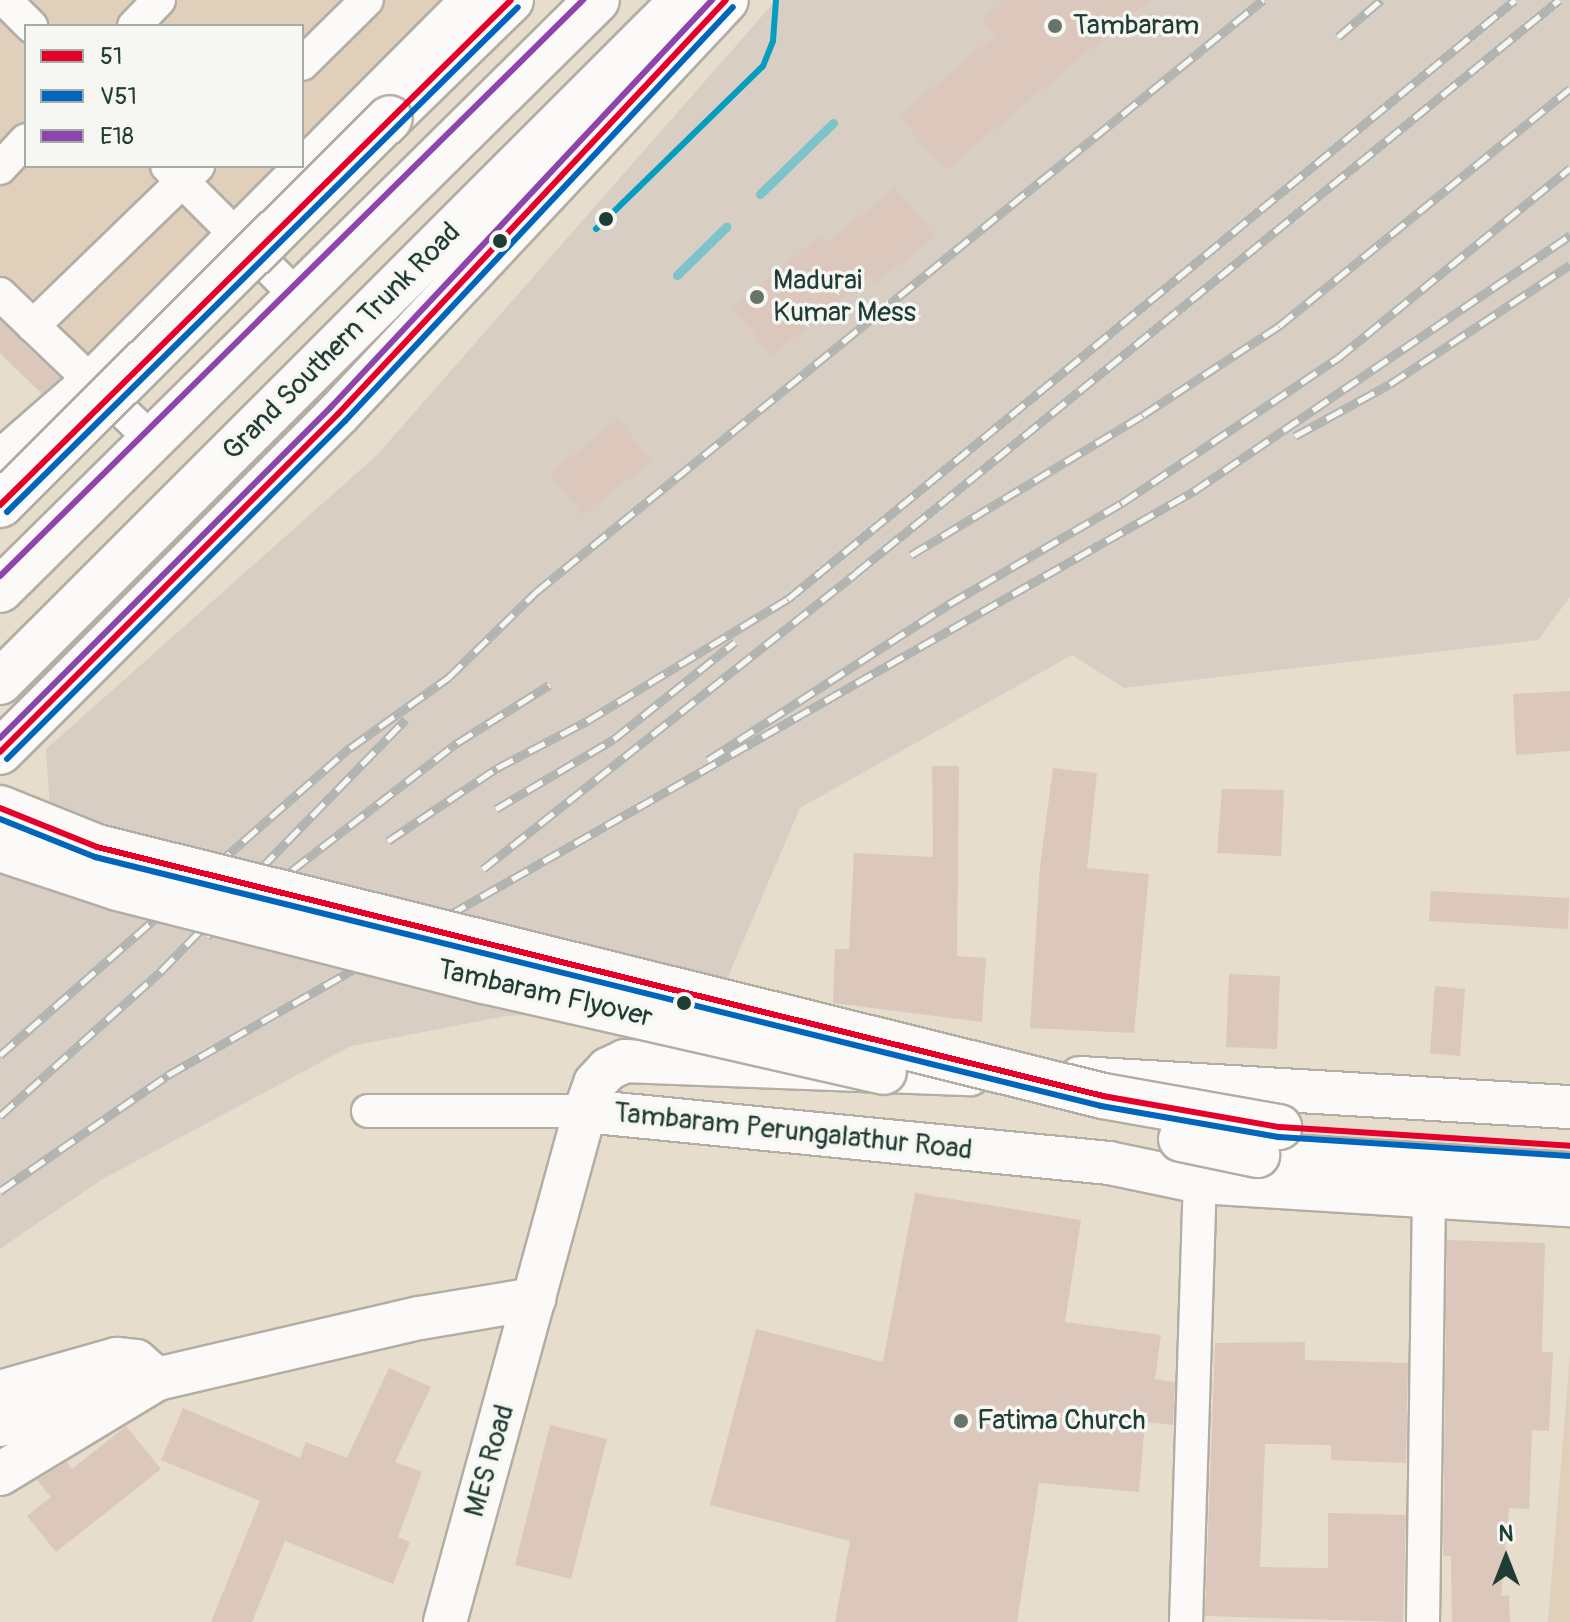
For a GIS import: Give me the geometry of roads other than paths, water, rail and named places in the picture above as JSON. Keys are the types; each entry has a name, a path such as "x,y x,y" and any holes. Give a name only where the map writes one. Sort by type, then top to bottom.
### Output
{"main road":[{"path":"0,505 511,0"},
{"path":"0,590 597,0"},
{"name":"Grand Southern Trunk Road","path":"0,682 683,0"},
{"path":"0,752 338,414 726,0"},
{"name":"Tambaram Flyover","path":"0,808 97,847 1103,1096 1279,1127 1570,1146"},
{"name":"Tambaram Flyover","path":"0,849 118,888 484,981 1257,1155 1570,1175"}],"street":[{"path":"5,0 29,24"},
{"path":"136,24 159,0"},
{"path":"304,62 367,0"},
{"path":"304,167 473,0"},
{"path":"0,168 24,142"},
{"path":"0,462 92,382 303,168"},
{"path":"33,326 182,171 235,235 297,296"},
{"path":"0,294 152,440"},
{"path":"368,1111 585,1111 595,1083 608,1069 625,1061 1197,1082 1570,1107"},
{"name":"Tambaram Perungalathur Road","path":"534,1299 585,1111 1109,1163 1200,1182 1570,1205"},
{"path":"1186,1622 1200,1182"},
{"path":"1423,1622 1429,1195"},
{"path":"0,1425 103,1391 144,1386 420,1318 534,1299"},
{"name":"MES Road","path":"445,1622 534,1299"},
{"path":"0,1392 117,1359 136,1361 144,1386"},
{"path":"0,1474 144,1386"}],"waterway":[{"path":"760,194 833,123"},
{"path":"677,275 726,227"}],"railway":[{"path":"0,1055 350,748 449,677 536,592 1263,0"},
{"path":"1338,37 1381,0"},
{"path":"388,841 497,768 587,721 788,599 1515,0"},
{"path":"483,869 856,573 1559,0"},
{"path":"911,555 1143,415 1279,326 1570,89"},
{"path":"708,760 949,604 1122,503 1338,358 1570,168"},
{"path":"0,1191 168,1075 1194,491 1570,235"},
{"path":"1295,436 1390,384 1570,265"},
{"path":"496,809 614,739 735,642"},
{"path":"207,936 457,743 549,685"},
{"path":"0,1116 161,971 406,719"}],"place":[{"name":"Tambaram","path":"1055,26"},
{"name":"Madurai Kumar Mess","path":"757,297"},
{"name":"Fatima Church","path":"961,1421"}]}
